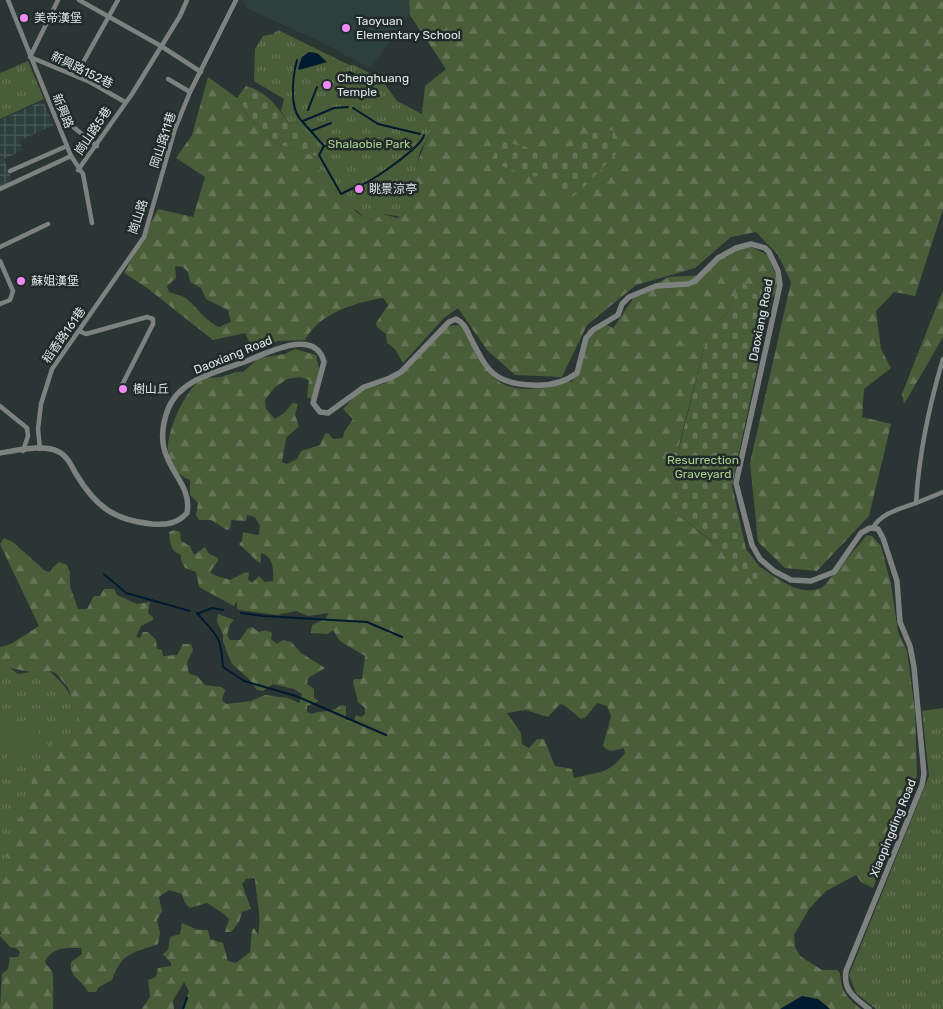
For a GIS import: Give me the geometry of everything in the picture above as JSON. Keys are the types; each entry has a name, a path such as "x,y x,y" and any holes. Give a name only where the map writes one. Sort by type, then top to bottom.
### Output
{"street":[{"name":"新興路","path":"8,0 71,156 82,174 92,223"},
{"path":"30,57 58,0"},
{"path":"78,0 161,46 200,72"},
{"path":"76,75 118,0"},
{"name":"崗山路5巷","path":"78,170 97,146 161,46 187,0"},
{"name":"岡山路11巷","path":"156,194 175,129 190,92 236,0"},
{"name":"新興路152巷","path":"30,57 76,75 125,102"},
{"path":"168,79 190,92"},
{"path":"59,126 72,126 97,146"},
{"path":"10,171 67,146"},
{"path":"0,190 71,156"},
{"name":"崗山路","path":"138,245 144,237 156,194"},
{"path":"0,247 48,224"},
{"name":"稻香路161巷","path":"40,449 38,428 47,380 62,354 138,245"},
{"name":"Daoxiang Road","path":"0,453 54,449 64,455 86,490 108,511 130,522 158,525 173,524 187,513 189,502 163,451 162,428 169,406 175,398 183,388 201,378 282,346 300,345 311,347 320,353 324,362 313,402 317,410 328,413 364,387 401,372 449,322 456,319 464,325 484,363 496,378 522,385 565,381 577,374 586,338 593,330 618,315 622,304 629,298 656,286 688,284 695,280 718,258 736,248 758,245 769,252 778,271 780,285 736,483 752,545 760,559 774,571 790,580 811,581 834,572 856,537 866,530 873,528"},
{"path":"0,261 13,292 10,300 0,304"},
{"path":"79,331 86,334 147,317 153,319 153,324 121,387"},
{"path":"916,503 918,467 933,392 943,359"},
{"path":"0,406 27,428 28,436 23,451"},
{"path":"873,528 876,521 886,514 943,492"},
{"name":"Xiaopingding Road","path":"869,1009 851,995 846,988 846,971 922,785 924,774 914,667 910,646 900,622 898,581 881,533 873,528"}],"shaded area":[{"name":"Taoyuan Elementary School","path":"243,0 409,0 410,15 372,66 367,67 321,42 246,8"},
{"path":"43,101 54,125 19,141 23,150 4,159 12,180 0,187 0,120"}],"green space":[{"path":"409,0 943,0 943,209 915,296 894,292 876,311 881,349 891,368 864,389 862,417 891,424 869,516 817,571 785,568 758,542 750,463 791,282 778,255 756,232 731,237 695,268 636,285 587,325 562,377 515,375 487,350 458,308 444,318 403,363 395,349 387,343 386,334 377,327 376,323 388,305 383,298 350,306 328,316 311,331 305,340 278,341 254,352 245,333 213,340 147,288 124,273 158,209 193,217 205,177 176,158 192,135 208,77 237,98 246,109 244,113 277,144 316,156 316,167 328,180 339,206 345,203 363,217 374,221 382,214 397,218 403,216 418,162 431,131 422,114 425,86 446,69 410,15","holes":["175,266 183,267 188,272 190,282 201,288 206,299 228,310 231,322 219,327 206,318 186,298 169,292 167,286 176,278"]},
{"name":"Shalaobie Park","path":"278,30 381,79 397,101 422,114 431,131 420,152 410,197 402,217 384,214 374,221 363,217 358,211 339,206 322,171 316,167 299,122 289,124 281,111 284,99 254,81 255,49 263,36 273,34"},
{"path":"28,61 44,99 0,119 0,73"},
{"path":"246,86 266,96 289,124 299,122 318,148 316,156 277,144 244,113 246,109 237,98"},
{"path":"612,130 620,141 620,150 577,194 561,199 548,177 529,176 498,165 492,158 502,141 559,155 569,151 581,137 597,131"},
{"path":"745,244 768,255 780,286 772,298 755,294 740,280 730,310 708,333 671,476 677,490 674,512 761,580 772,575 790,586 803,590 823,587 867,535 872,536 881,546 891,584 898,632 907,651 915,711 917,776 873,888 861,882 856,875 826,891 809,909 794,935 795,947 800,956 822,970 837,970 840,973 846,994 861,1009 184,1009 189,991 184,982 173,1000 174,1009 142,1009 150,997 148,980 156,977 158,968 171,966 171,963 163,954 168,950 170,937 180,934 182,923 198,930 208,930 210,939 223,943 228,961 236,963 250,952 252,930 254,928 258,935 259,927 255,878 246,879 242,884 251,909 242,912 239,922 231,932 225,932 229,919 224,914 207,903 190,908 185,903 182,894 169,890 159,897 162,911 157,920 160,933 158,944 130,954 120,963 112,980 99,987 96,992 88,992 72,972 71,962 82,954 81,948 60,949 52,953 45,962 53,974 53,1009 0,1009 2,974 8,969 10,957 18,957 20,952 16,948 10,947 0,936 4,921 0,917 0,862 10,882 17,887 19,886 20,878 7,856 8,845 17,832 17,824 21,816 27,812 31,785 42,757 53,743 67,738 79,718 68,688 56,673 50,671 35,673 0,666 0,647 11,644 39,626 0,544 4,538 13,542 45,571 50,572 59,562 67,565 70,572 70,586 78,609 87,609 94,596 100,596 104,589 114,589 117,595 137,604 150,602 148,613 153,617 153,620 141,626 136,637 140,638 143,632 148,632 156,640 157,649 162,650 163,656 177,655 183,644 191,644 193,650 187,662 189,674 197,676 205,685 222,687 225,690 222,700 226,704 251,701 265,695 288,698 299,703 302,694 294,689 273,684 263,691 257,690 248,678 232,664 223,642 223,634 217,622 218,614 234,620 230,624 227,635 230,640 240,640 247,629 252,627 259,632 266,630 272,633 271,639 277,644 283,640 291,642 301,653 325,668 308,678 307,684 314,689 314,698 319,701 307,706 307,712 312,714 338,708 341,705 346,706 346,720 354,721 356,715 361,717 365,714 365,708 358,702 353,682 354,679 362,679 365,656 340,641 333,630 328,634 311,633 312,625 325,619 329,613 308,616 296,611 277,615 237,609 237,601 234,606 199,587 196,572 185,568 181,555 171,546 169,532 174,530 180,532 181,541 190,546 194,555 205,547 209,554 218,558 210,572 214,575 230,580 246,572 249,573 248,579 252,583 259,576 265,582 273,581 273,568 268,557 261,553 261,563 258,562 239,544 242,541 243,532 259,534 260,526 255,517 247,515 246,521 231,520 230,529 227,530 211,520 199,520 196,515 198,503 190,495 190,480 181,475 170,461 168,443 170,432 179,410 191,389 205,378 221,377 243,372 259,358 285,354 295,349 316,355 319,369 312,399 307,397 309,380 300,377 287,379 274,388 265,400 266,409 275,419 293,403 298,404 295,415 299,426 286,438 282,462 287,464 297,459 301,451 320,445 325,434 328,433 333,439 343,438 344,432 353,419 343,409 358,393 386,383 449,326 458,325 464,330 493,377 507,386 523,389 558,386 571,382 575,378 588,330 603,323 613,328 637,293 669,277 703,275 717,261","holes":["597,703 607,706 611,716 603,746 611,751 624,748 625,753 608,769 574,778 572,769 555,766 544,739 537,739 529,748 522,744 521,733 507,713 526,710 548,717 560,704 564,705 581,719 586,717"]},
{"name":"Resurrection Graveyard","path":"740,279 755,294 772,298 732,486 746,549 759,566 772,575 761,580 757,585 712,541 674,512 664,498 677,490 671,476 668,454 680,444 708,333 730,310"},
{"path":"943,290 943,337 904,404 902,394"},
{"path":"2,662 18,674 47,669 70,693 83,723 29,914 0,932 0,664"},
{"path":"943,708 943,1009 876,1009 856,993 849,975 929,776 922,711"},
{"path":"9,714 14,721 9,742 0,756 0,717"},
{"path":"28,715 40,724 38,738 28,751 11,762 6,758"}],"water":[{"path":"309,52 317,53 327,62 299,70 302,57"},
{"path":"802,996 818,999 830,1009 780,1009"}],"waterway":[{"path":"297,60 293,82 293,99 300,119"},
{"path":"349,72 365,80 379,96"},
{"path":"308,110 317,87"},
{"path":"303,121 334,108 348,107"},
{"path":"353,108 378,124 420,134"},
{"path":"301,120 324,146 319,155 341,194 355,187"},
{"path":"311,131 331,123"},
{"path":"359,186 406,156 421,141 424,135"},
{"path":"324,146 334,147"},
{"path":"104,574 126,593 190,611"},
{"path":"197,614 212,608 223,610"},
{"path":"197,613 217,637 221,648 223,667 244,681 296,696 386,735"},
{"path":"241,613 367,622 402,637"},
{"path":"183,1009 187,998"}],"place":[{"name":"美帝漢堡","path":"24,18"},
{"name":"Taoyuan Elementary School","path":"346,28"},
{"name":"Chenghuang Temple","path":"327,85"},
{"name":"眺景涼亭","path":"359,189"},
{"name":"蘇姐漢堡","path":"21,281"},
{"name":"樹山丘","path":"123,389"}]}
